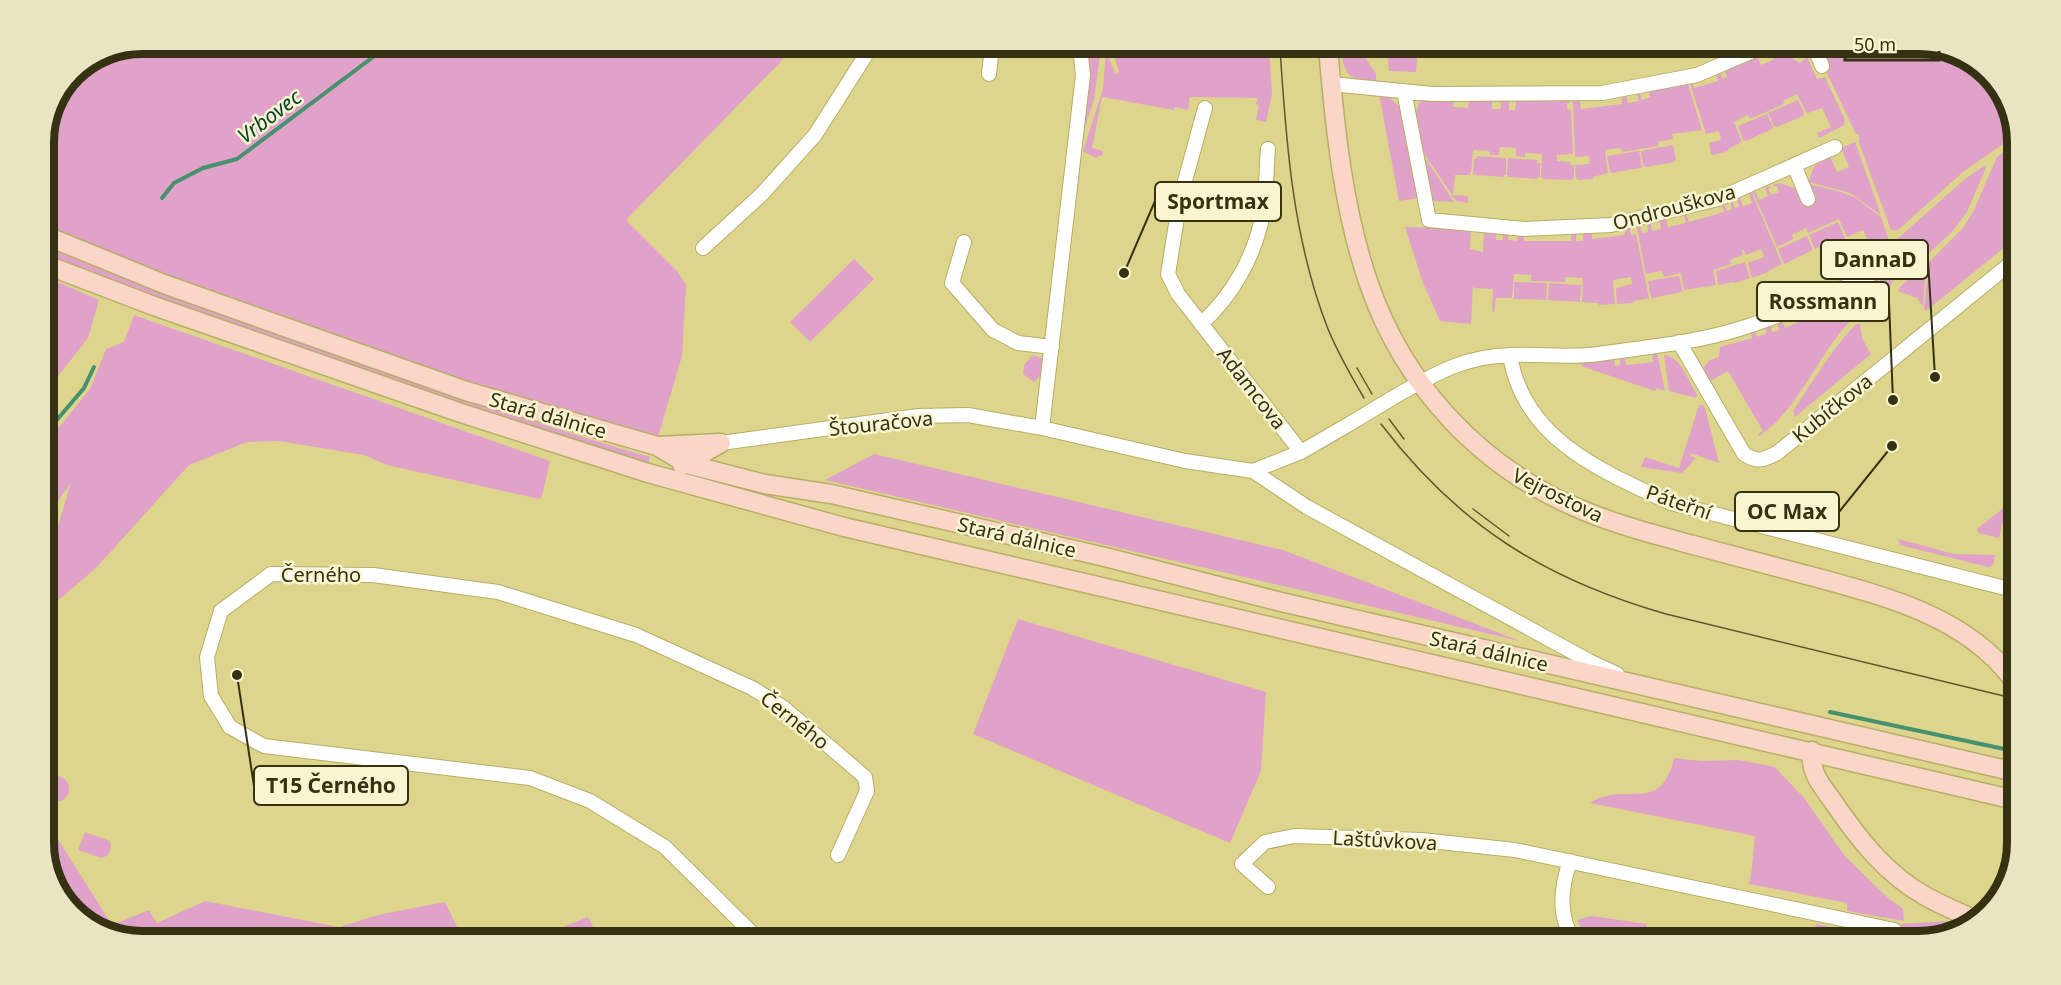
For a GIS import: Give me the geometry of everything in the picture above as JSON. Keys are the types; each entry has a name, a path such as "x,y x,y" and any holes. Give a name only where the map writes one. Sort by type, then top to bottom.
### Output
{"main road":[{"name":"Vejrostova","path":"1328,54 1339,148 1349,208 1369,286 1390,336 1419,382 1458,428 1483,452 1520,477 1561,500 1606,519 1864,590 1937,618 1987,652 2007,673"},
{"name":"Stará dálnice","path":"54,239 164,284 466,391 657,446 687,464 765,484 831,495 1105,556 1281,602 2007,770"},
{"name":"Stará dálnice","path":"54,268 154,306 450,410 648,473 844,527 2007,798"},
{"path":"657,446 721,443"},
{"path":"648,473 687,464 721,443"},
{"path":"1544,690 1550,665"},
{"path":"1812,751 1811,762 1816,777 1858,838 1896,876 1927,897 1967,916"}],"street":[{"path":"703,248 762,194 815,135 866,54"},
{"path":"989,74 991,54"},
{"path":"1042,428 1083,75 1081,54"},
{"path":"1331,84 1432,94 1602,93 1697,75 1746,54"},
{"path":"1817,54 1822,66"},
{"name":"Ondrouškova","path":"1404,91 1429,220 1524,229 1611,225 1718,199 1835,147"},
{"name":"Adamcova","path":"1204,108 1180,199 1168,274 1178,294 1301,452"},
{"path":"1201,324 1219,308 1229,295 1250,254 1263,211 1268,149"},
{"path":"1794,165 1808,200"},
{"path":"964,242 952,283 993,330 1018,343 1052,347"},
{"name":"Kubíčkova","path":"1679,342 1744,454 1753,460 1765,459 1777,453 2007,267"},
{"path":"1253,471 1301,452 1434,373 1469,360 1510,355 1596,354 1679,342 1738,330 1802,306 1882,269"},
{"path":"1864,277 1881,301"},
{"name":"Páteřní","path":"1510,355 1512,370 1526,403 1536,418 1550,433 1588,463 1627,483 1671,503 2007,588"},
{"name":"Štouračova","path":"721,443 918,416 968,415 1042,428 1185,461 1253,471"},
{"path":"1253,471 1307,507 1589,661 1661,691"},
{"name":"Černého","path":"750,931 665,848 590,801 530,778 264,746 230,727 211,696 207,657 220,611 271,574 373,574 498,592 636,635 752,688 784,708 866,777 867,790 838,855"},
{"name":"Laštůvkova","path":"1268,887 1242,864 1265,842 1294,836 1421,840 1515,850 1894,930"},
{"path":"1568,931 1563,912 1564,880 1570,861"}],"shaded area":[{"path":"142,54 788,54 626,220 678,272 686,285 682,356 658,437 469,382 103,250 54,228 54,136 63,103 72,88 98,66 114,59"},
{"path":"1086,54 1100,54 1094,100 1080,142"},
{"path":"1106,54 1116,75 1119,71 1113,54 1269,54 1272,94 1266,122 1256,120 1258,98 1190,97 1188,110 1175,107 1174,110 1102,97 1092,148 1103,151 1103,154 1096,158 1083,151 1103,89"},
{"path":"1342,54 1363,54 1376,74 1376,83 1354,78 1346,70"},
{"path":"1387,54 1418,54 1416,72 1389,71"},
{"path":"1771,54 1775,58 1788,54 1800,63 1807,57 1817,79 1825,77 1845,120 1844,125 1819,138 1817,133 1831,127 1822,108 1806,112 1797,94 1783,101 1784,104 1750,119 1748,115 1734,122 1740,143 1728,151 1711,154 1709,143 1721,140 1719,131 1706,134 1689,80 1691,79 1694,88 1718,81 1716,72 1719,71 1723,79 1727,77 1722,70 1757,56 1761,65 1773,60"},
{"path":"1830,54 1919,54 1953,61 1977,76 1992,93 2002,114 2007,141 1963,172 1898,230 1891,230 1858,140 1860,139 1858,134 1824,67"},
{"path":"1687,81 1702,130 1672,134 1673,139 1658,142 1658,146 1622,152 1621,148 1605,150 1608,173 1593,177 1593,179 1578,180 1576,178 1575,165 1590,164 1589,156 1575,157 1573,100 1580,100 1581,109 1622,104 1622,95 1626,94 1628,103 1639,101 1637,92 1643,91 1640,94 1642,100 1650,97 1649,92 1645,91"},
{"path":"1379,94 1390,98 1402,109 1419,198 1399,201"},
{"path":"1427,98 1454,98 1453,107 1468,108 1469,99 1495,100 1492,102 1492,109 1501,109 1501,103 1497,100 1509,101 1509,110 1515,110 1516,101 1570,100 1570,103 1567,103 1567,109 1571,110 1573,154 1557,155 1557,161 1570,162 1574,165 1574,178 1572,180 1543,179 1541,177 1542,154 1525,153 1525,157 1516,156 1516,148 1500,147 1499,155 1490,155 1489,151 1473,150 1471,173 1455,175 1453,195 1468,196 1468,203 1456,201 1421,149 1415,117 1419,103"},
{"path":"1798,100 1804,113 1803,116 1777,127 1774,126 1768,113"},
{"path":"1767,114 1772,129 1746,141 1743,140 1738,126"},
{"path":"1855,142 1881,215 1850,193 1809,182 1815,166 1829,154 1837,172 1849,167 1841,148"},
{"path":"1673,145 1676,161 1646,167 1643,165 1641,151"},
{"path":"2007,150 2007,245 1926,311 1924,308 1929,262 1962,229 1973,212 1997,157"},
{"path":"1639,151 1642,167 1612,173 1610,171 1607,156"},
{"path":"1422,153 1454,202 1431,201"},
{"path":"1477,156 1506,158 1506,175 1504,177 1475,175 1473,173 1474,159"},
{"path":"1508,158 1538,160 1540,177 1537,179 1509,177 1507,175"},
{"path":"1984,166 1986,168 1967,212 1953,231 1902,278 1895,259 1896,240 1966,178"},
{"path":"1780,183 1810,194 1809,184 1856,198 1881,217 1889,240 1859,259 1857,254 1871,248 1863,230 1847,237 1839,219 1808,233 1806,228 1792,235 1793,239 1777,247 1753,192 1755,191 1759,200 1768,196 1765,188 1770,186 1771,188 1768,189 1771,195 1779,192 1777,186 1773,185"},
{"path":"1749,193 1752,193 1782,264 1752,278 1748,263 1764,257 1761,249 1746,255 1743,249 1743,255 1730,260 1731,264 1713,270 1716,285 1684,290 1681,273 1664,277 1662,271 1646,274 1636,224 1640,223 1642,233 1648,232 1647,222 1653,221 1652,231 1661,229 1660,222 1657,223 1657,220 1666,218 1668,227 1686,223 1684,214 1686,213 1689,222 1724,212 1721,203 1727,202 1728,204 1724,205 1727,211 1732,209 1730,200 1735,208 1739,207 1737,198 1740,197 1743,206 1752,203"},
{"path":"1838,222 1845,238 1832,245 1830,243 1815,249 1809,235"},
{"path":"1629,225 1631,235 1636,234 1649,298 1633,303 1617,304 1616,288 1632,284 1631,277 1613,280 1615,304 1599,305 1582,302 1583,278 1565,277 1565,282 1531,281 1531,275 1514,274 1512,298 1496,298 1494,312 1492,311 1493,286 1492,289 1474,288 1473,285 1471,324 1440,321 1423,283 1405,227 1471,229 1470,249 1483,252 1484,230 1496,231 1496,240 1503,240 1503,231 1509,234 1508,240 1517,241 1518,234 1523,232 1524,241 1571,241 1571,231 1579,231 1579,234 1576,234 1576,241 1583,241 1583,231 1592,230 1592,239 1625,235 1624,226"},
{"path":"1807,236 1813,250 1784,264 1778,249"},
{"path":"1887,246 1893,258 1894,279 1889,288 1882,293 1880,281 1886,270 1866,271 1861,262"},
{"path":"54,250 156,291 309,346 498,410 650,457 648,463 419,391 268,339 54,257"},
{"path":"854,259 874,279 810,342 790,322"},
{"path":"1745,262 1750,278 1718,285 1716,271"},
{"path":"1926,264 1923,307 1917,298 1898,291"},
{"path":"1679,276 1683,292 1651,298 1648,281"},
{"path":"54,280 99,300 88,338 54,381"},
{"path":"1514,282 1547,283 1546,300 1514,299"},
{"path":"1549,283 1581,285 1580,302 1548,300"},
{"path":"1852,294 1851,303 1860,304 1862,295 1873,301 1843,329 1783,415 1759,436 1758,434 1763,431 1728,371 1708,382 1699,372 1710,360 1719,357 1720,347 1752,338 1750,329 1754,328 1757,337 1767,333 1764,325 1770,323 1772,332 1779,330 1777,321 1781,319 1785,328 1799,322 1796,314 1802,311 1806,320 1824,312 1823,308 1829,305 1831,309 1838,305 1835,297"},
{"path":"134,315 550,461 542,496 539,499 387,465 364,455 279,441 247,442 189,465 97,567 54,604 56,533 71,482 54,508 54,434 90,389 106,349 124,342"},
{"path":"1856,324 1860,324 1862,338 1871,354 1795,417 1793,411 1815,377 1838,344"},
{"path":"1652,352 1657,352 1665,391 1656,388 1655,391 1584,367 1574,359 1614,357 1615,366 1620,365 1620,356 1624,356 1626,365 1653,362"},
{"path":"1033,355 1043,359 1045,371 1034,382 1023,374 1024,365"},
{"path":"1664,355 1670,356 1680,365 1697,395 1696,398 1669,391"},
{"path":"1699,405 1705,408 1719,463 1691,453 1690,456 1696,458 1682,473 1641,467 1645,457 1679,468"},
{"path":"874,454 1283,550 1520,641 825,480"},
{"path":"2006,506 1999,538 1978,533 1977,529"},
{"path":"1898,539 1954,554 1995,555 1993,565 1988,567 1900,545"},
{"path":"1018,619 1266,692 1261,771 1230,843 973,734"},
{"path":"1674,758 1701,761 1739,760 1775,767 1805,799 1844,855 1887,897 1903,909 1904,921 1847,911 1847,903 1749,884 1755,836 1590,803 1616,794 1651,792 1668,776"},
{"path":"54,776 61,777 68,784 68,794 65,798 54,802"},
{"path":"85,832 110,841 111,847 108,855 102,858 78,850"},
{"path":"54,833 112,925 149,910 157,923 205,901 339,927 382,914 445,902 459,931 142,931 125,929 108,924 88,913 72,897 61,877 56,860"},
{"path":"1592,916 1647,924 1647,928 1665,931 1582,931 1577,920"},
{"path":"588,917 595,931 553,931"},
{"path":"1948,921 1954,924 1931,930 1900,931 1901,924"},
{"path":"1816,924 1850,931 1815,931"}],"waterway":[{"name":"Vrbovec","path":"162,198 174,183 203,168 237,159 377,54"},
{"name":"Vrbovec","path":"54,423 84,388 94,367"},
{"path":"1830,712 2007,750"}],"tram line":[{"path":"1280,54 1293,191 1307,261 1328,329 1364,398"},
{"path":"1357,368 1372,394"},
{"path":"1389,419 1404,439"},
{"path":"1381,424 1410,460 1473,519 1507,544 1581,584 1666,614 2007,697"},
{"path":"1473,509 1509,536"}],"place":[{"name":"Sportmax","path":"1124,273"},
{"name":"DannaD","path":"1935,377"},
{"name":"Rossmann","path":"1893,400"},
{"name":"OC Max","path":"1892,446"},
{"name":"T15 Černého","path":"237,675"}]}
